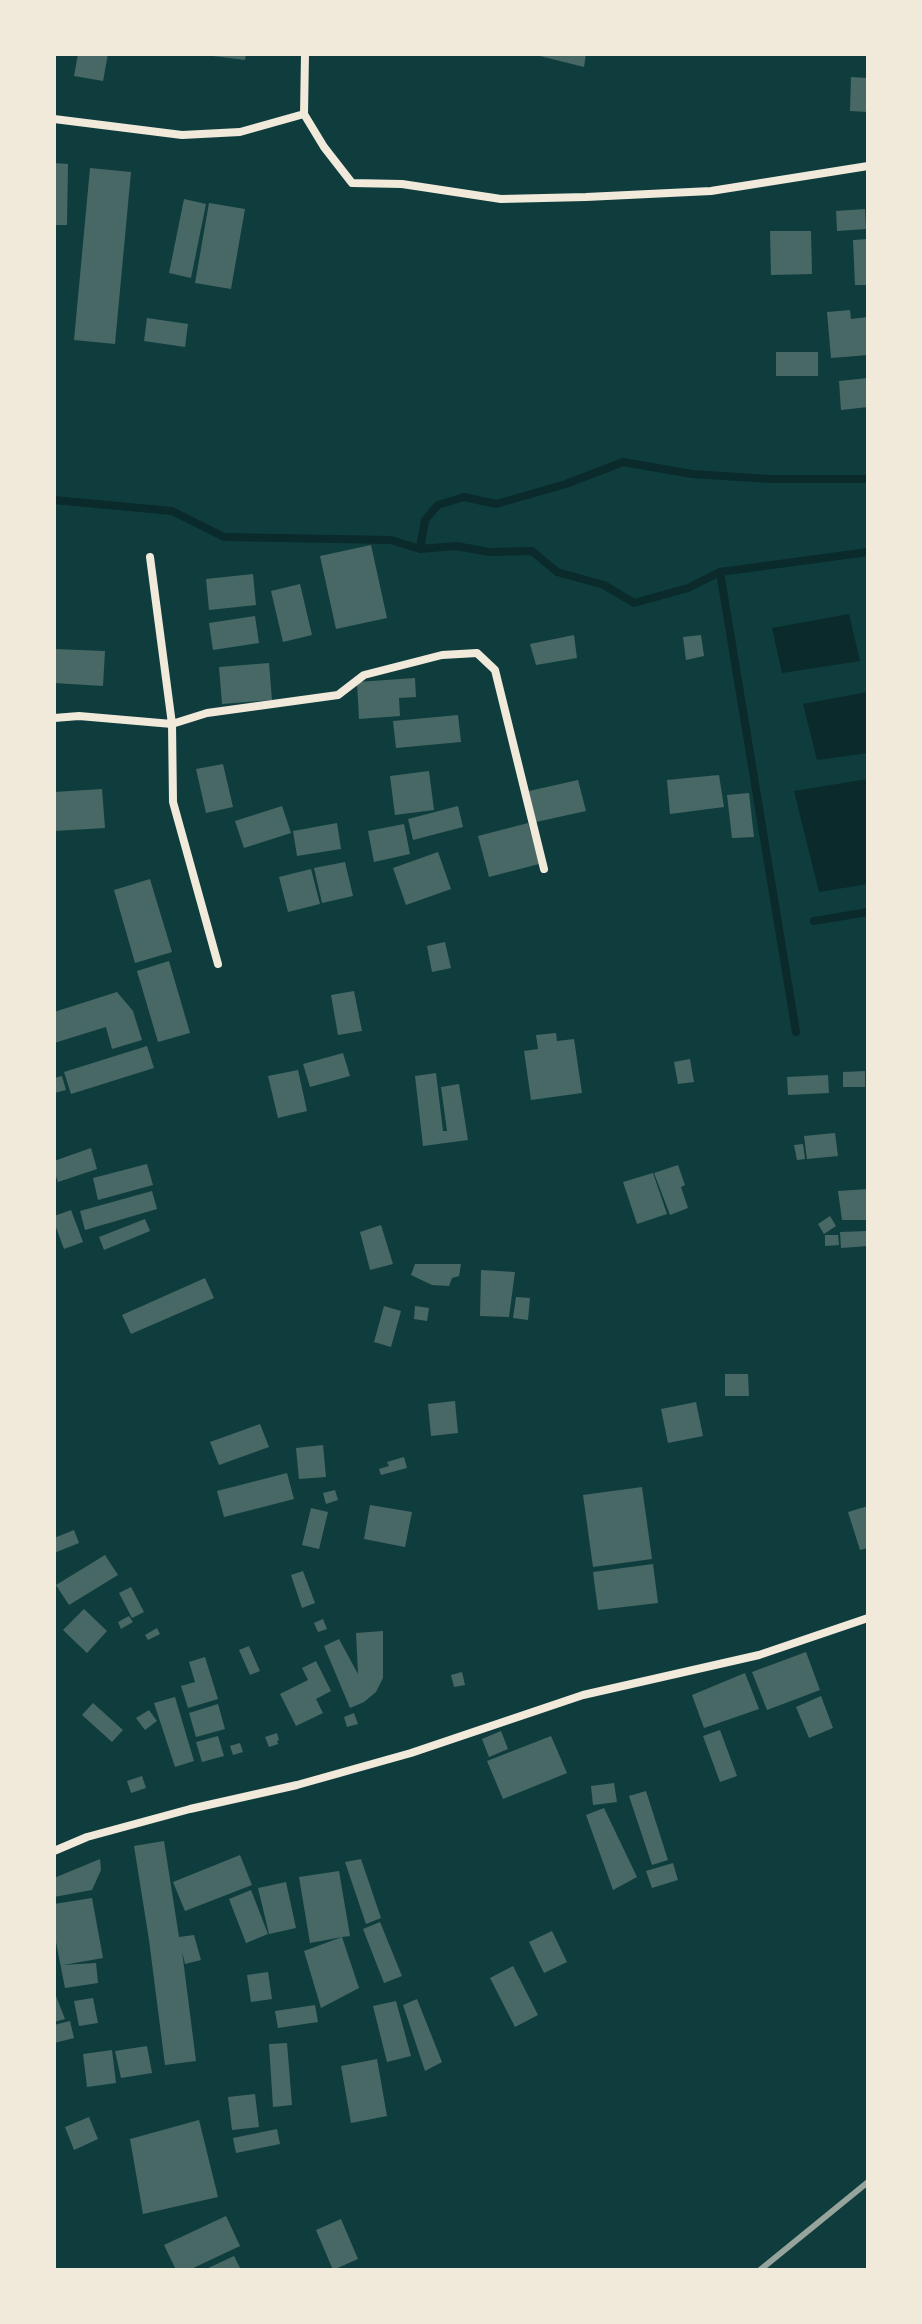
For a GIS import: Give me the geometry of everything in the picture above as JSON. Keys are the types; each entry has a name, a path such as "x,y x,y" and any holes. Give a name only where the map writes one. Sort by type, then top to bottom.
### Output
{"street":[{"path":"305,54 304,114 324,147 352,183 402,184 501,199 711,191 868,166"},
{"path":"54,119 182,135 240,132 304,114"},
{"path":"150,557 172,724 173,802 218,964"},
{"path":"54,718 79,716 172,724 207,713 338,695 364,675 442,655 477,653 495,670 544,869"},
{"path":"54,1851 102,1833 297,1785 411,1753 583,1695 759,1655 868,1618"}],"water":[{"path":"849,614 860,661 782,673 772,628"},
{"path":"868,692 868,753 817,760 803,704"},
{"path":"868,779 868,884 819,892 794,791"}],"building":[{"path":"78,54 108,54 103,81 74,76"},
{"path":"213,54 246,54 245,60"},
{"path":"532,54 586,54 584,67"},
{"path":"851,77 868,78 868,112 850,111"},
{"path":"54,163 68,164 67,225 54,225"},
{"path":"90,168 131,172 115,344 74,340"},
{"path":"184,199 206,204 191,278 169,273"},
{"path":"209,203 245,209 231,289 195,283"},
{"path":"865,209 866,229 837,231 836,211"},
{"path":"770,231 811,231 812,274 771,275"},
{"path":"868,239 868,285 855,285 853,240"},
{"path":"850,310 851,319 868,317 868,355 831,358 827,312"},
{"path":"147,318 188,324 185,347 144,341"},
{"path":"776,352 818,352 818,376 776,376"},
{"path":"868,378 868,407 841,410 839,381"},
{"path":"371,545 387,618 336,629 320,556"},
{"path":"253,574 256,605 209,610 206,579"},
{"path":"300,584 312,635 283,642 271,591"},
{"path":"255,616 259,643 213,650 209,623"},
{"path":"574,635 577,658 536,665 530,644"},
{"path":"701,635 704,656 686,660 683,637"},
{"path":"54,649 105,651 103,686 54,683"},
{"path":"269,663 272,700 222,704 219,667"},
{"path":"415,678 416,697 399,698 400,716 359,719 357,682"},
{"path":"458,715 461,742 396,748 393,721"},
{"path":"223,764 233,807 206,813 196,769"},
{"path":"429,771 434,810 395,815 390,776"},
{"path":"719,775 724,807 670,814 667,780"},
{"path":"578,780 586,811 536,822 529,791"},
{"path":"102,789 105,828 54,831 54,792"},
{"path":"749,793 754,837 732,838 727,795"},
{"path":"282,806 291,833 244,848 235,821"},
{"path":"458,806 463,827 413,840 408,819"},
{"path":"337,823 341,849 297,856 293,831"},
{"path":"528,823 539,864 489,877 478,836"},
{"path":"404,824 410,854 374,862 368,831"},
{"path":"438,852 451,889 406,905 393,868"},
{"path":"345,862 353,896 322,903 314,868"},
{"path":"311,869 320,904 288,912 279,877"},
{"path":"150,879 172,952 135,963 114,890"},
{"path":"445,942 451,968 432,972 427,946"},
{"path":"169,961 190,1033 158,1042 137,971"},
{"path":"354,991 362,1031 338,1035 331,995"},
{"path":"117,992 133,1011 142,1040 112,1049 106,1027 54,1043 54,1012"},
{"path":"556,1033 557,1041 574,1039 582,1093 531,1100 524,1051 538,1049 536,1035"},
{"path":"147,1046 154,1068 71,1094 64,1072"},
{"path":"343,1053 350,1076 310,1087 303,1064"},
{"path":"690,1059 694,1082 678,1084 674,1062"},
{"path":"298,1070 307,1111 278,1118 268,1076"},
{"path":"865,1071 865,1087 843,1087 843,1072"},
{"path":"436,1073 443,1131 447,1131 441,1087 459,1084 468,1140 423,1146 415,1076"},
{"path":"828,1075 829,1093 788,1095 787,1077"},
{"path":"62,1076 66,1090 54,1093 54,1078"},
{"path":"835,1133 838,1156 807,1159 804,1136"},
{"path":"803,1144 805,1159 797,1160 794,1145"},
{"path":"91,1148 97,1169 58,1182 54,1161"},
{"path":"147,1164 153,1185 98,1200 93,1178"},
{"path":"678,1165 688,1208 670,1215 654,1173"},
{"path":"653,1173 667,1214 637,1224 623,1182"},
{"path":"868,1189 868,1220 842,1220 838,1191"},
{"path":"152,1191 157,1209 85,1230 80,1211"},
{"path":"71,1210 83,1242 64,1249 54,1216"},
{"path":"830,1216 836,1226 824,1234 818,1224"},
{"path":"145,1219 150,1231 104,1250 99,1237"},
{"path":"381,1225 393,1264 370,1270 360,1232"},
{"path":"868,1231 868,1246 841,1248 840,1232"},
{"path":"825,1235 838,1235 839,1245 825,1246"},
{"path":"415,1264 461,1264 459,1276 452,1278 449,1286 432,1285 411,1275"},
{"path":"481,1270 515,1272 509,1317 480,1316"},
{"path":"205,1278 214,1298 131,1334 122,1315"},
{"path":"516,1297 530,1298 528,1320 513,1318"},
{"path":"384,1306 401,1311 391,1347 374,1342"},
{"path":"415,1306 429,1308 427,1321 414,1319"},
{"path":"725,1374 748,1374 749,1396 725,1396"},
{"path":"455,1401 458,1433 431,1436 428,1404"},
{"path":"696,1402 703,1436 668,1443 661,1409"},
{"path":"260,1424 269,1447 219,1465 210,1442"},
{"path":"323,1445 326,1477 299,1479 296,1448"},
{"path":"404,1457 407,1468 381,1475 379,1469 389,1466 387,1462"},
{"path":"287,1473 294,1499 224,1517 217,1491"},
{"path":"642,1487 652,1559 593,1567 583,1495"},
{"path":"335,1490 338,1500 326,1504 323,1493"},
{"path":"370,1505 412,1512 405,1547 364,1539"},
{"path":"868,1506 868,1548 860,1550 848,1512"},
{"path":"311,1508 328,1512 319,1549 302,1545"},
{"path":"74,1530 79,1543 54,1553 54,1538"},
{"path":"105,1555 118,1575 69,1605 56,1585"},
{"path":"653,1564 658,1603 598,1610 593,1572"},
{"path":"303,1571 315,1603 302,1608 291,1575"},
{"path":"131,1587 144,1612 132,1618 119,1593"},
{"path":"84,1609 107,1631 87,1653 63,1630"},
{"path":"129,1616 133,1622 121,1629 118,1622"},
{"path":"323,1619 327,1629 318,1632 314,1623"},
{"path":"157,1628 160,1634 148,1640 145,1635"},
{"path":"383,1631 383,1678 376,1692 350,1708 324,1646 339,1639 358,1674 356,1633"},
{"path":"249,1646 260,1671 250,1675 239,1650"},
{"path":"806,1652 820,1690 767,1710 752,1672"},
{"path":"205,1657 218,1699 188,1708 181,1686 195,1682 189,1662"},
{"path":"316,1661 331,1691 316,1699 323,1713 296,1726 280,1694 308,1680 302,1668"},
{"path":"462,1672 465,1685 454,1687 451,1675"},
{"path":"745,1673 759,1709 704,1728 692,1695"},
{"path":"821,1696 833,1728 809,1738 796,1707"},
{"path":"175,1697 194,1761 175,1767 154,1703"},
{"path":"93,1703 123,1730 112,1742 82,1715"},
{"path":"218,1704 225,1729 196,1737 189,1713"},
{"path":"149,1710 157,1721 145,1730 136,1718"},
{"path":"354,1713 358,1724 347,1727 344,1717"},
{"path":"720,1730 737,1776 720,1782 703,1736"},
{"path":"501,1731 508,1749 489,1757 482,1739"},
{"path":"277,1733 278,1744 269,1747 265,1737"},
{"path":"218,1736 224,1756 202,1762 196,1742"},
{"path":"551,1736 567,1773 503,1799 487,1761"},
{"path":"240,1743 243,1752 233,1755 230,1746"},
{"path":"142,1776 146,1788 131,1793 127,1781"},
{"path":"614,1783 617,1802 593,1805 591,1786"},
{"path":"646,1791 668,1860 652,1865 629,1796"},
{"path":"604,1808 637,1877 613,1890 586,1815"},
{"path":"164,1841 179,1937 194,1935 201,1960 185,1964 182,1951 196,2061 165,2065 134,1846"},
{"path":"240,1855 252,1885 185,1911 173,1882"},
{"path":"100,1859 101,1870 92,1890 54,1897 54,1878"},
{"path":"361,1859 381,1918 366,1924 345,1862"},
{"path":"673,1863 678,1880 652,1888 646,1871"},
{"path":"339,1871 350,1936 310,1943 299,1877"},
{"path":"286,1882 296,1928 269,1934 258,1888"},
{"path":"251,1890 268,1934 246,1943 229,1899"},
{"path":"92,1898 103,1958 63,1965 96,1963 98,1983 65,1988 54,1932 54,1904"},
{"path":"380,1922 402,1976 384,1983 363,1929"},
{"path":"552,1931 567,1962 544,1973 529,1942"},
{"path":"342,1937 359,1988 321,2008 304,1951"},
{"path":"513,1966 538,2015 515,2027 490,1978"},
{"path":"268,1972 272,1999 251,2002 247,1975"},
{"path":"54,1991 65,2019 54,2022"},
{"path":"93,1998 98,2023 79,2026 74,2001"},
{"path":"417,1999 442,2062 425,2071 403,2005"},
{"path":"396,2001 411,2056 387,2062 373,2006"},
{"path":"315,2005 318,2022 278,2028 275,2011"},
{"path":"70,2021 74,2038 54,2043 54,2025"},
{"path":"287,2043 292,2105 273,2107 269,2044"},
{"path":"147,2046 152,2073 121,2078 115,2051"},
{"path":"112,2050 116,2083 87,2087 83,2054"},
{"path":"377,2059 387,2116 351,2123 341,2066"},
{"path":"255,2094 259,2127 232,2130 228,2097"},
{"path":"89,2117 98,2139 74,2150 65,2127"},
{"path":"199,2120 218,2197 143,2214 130,2139"},
{"path":"277,2129 280,2144 236,2153 233,2138"},
{"path":"226,2216 240,2246 189,2270 176,2270 164,2245"},
{"path":"341,2219 358,2259 333,2270 316,2230"},
{"path":"234,2256 241,2270 204,2270"}],"waterway":[{"path":"54,500 172,511 224,537 391,540 420,549 425,520 438,505 464,497 496,504 566,484 623,462 692,474 770,479 868,479"},
{"path":"420,549 456,546 489,552 532,551 557,572 604,585 634,603 688,588 720,572 868,552"},
{"path":"720,572 796,1032"},
{"path":"814,921 868,912"}],"railway":[{"path":"760,2270 868,2182"}]}
